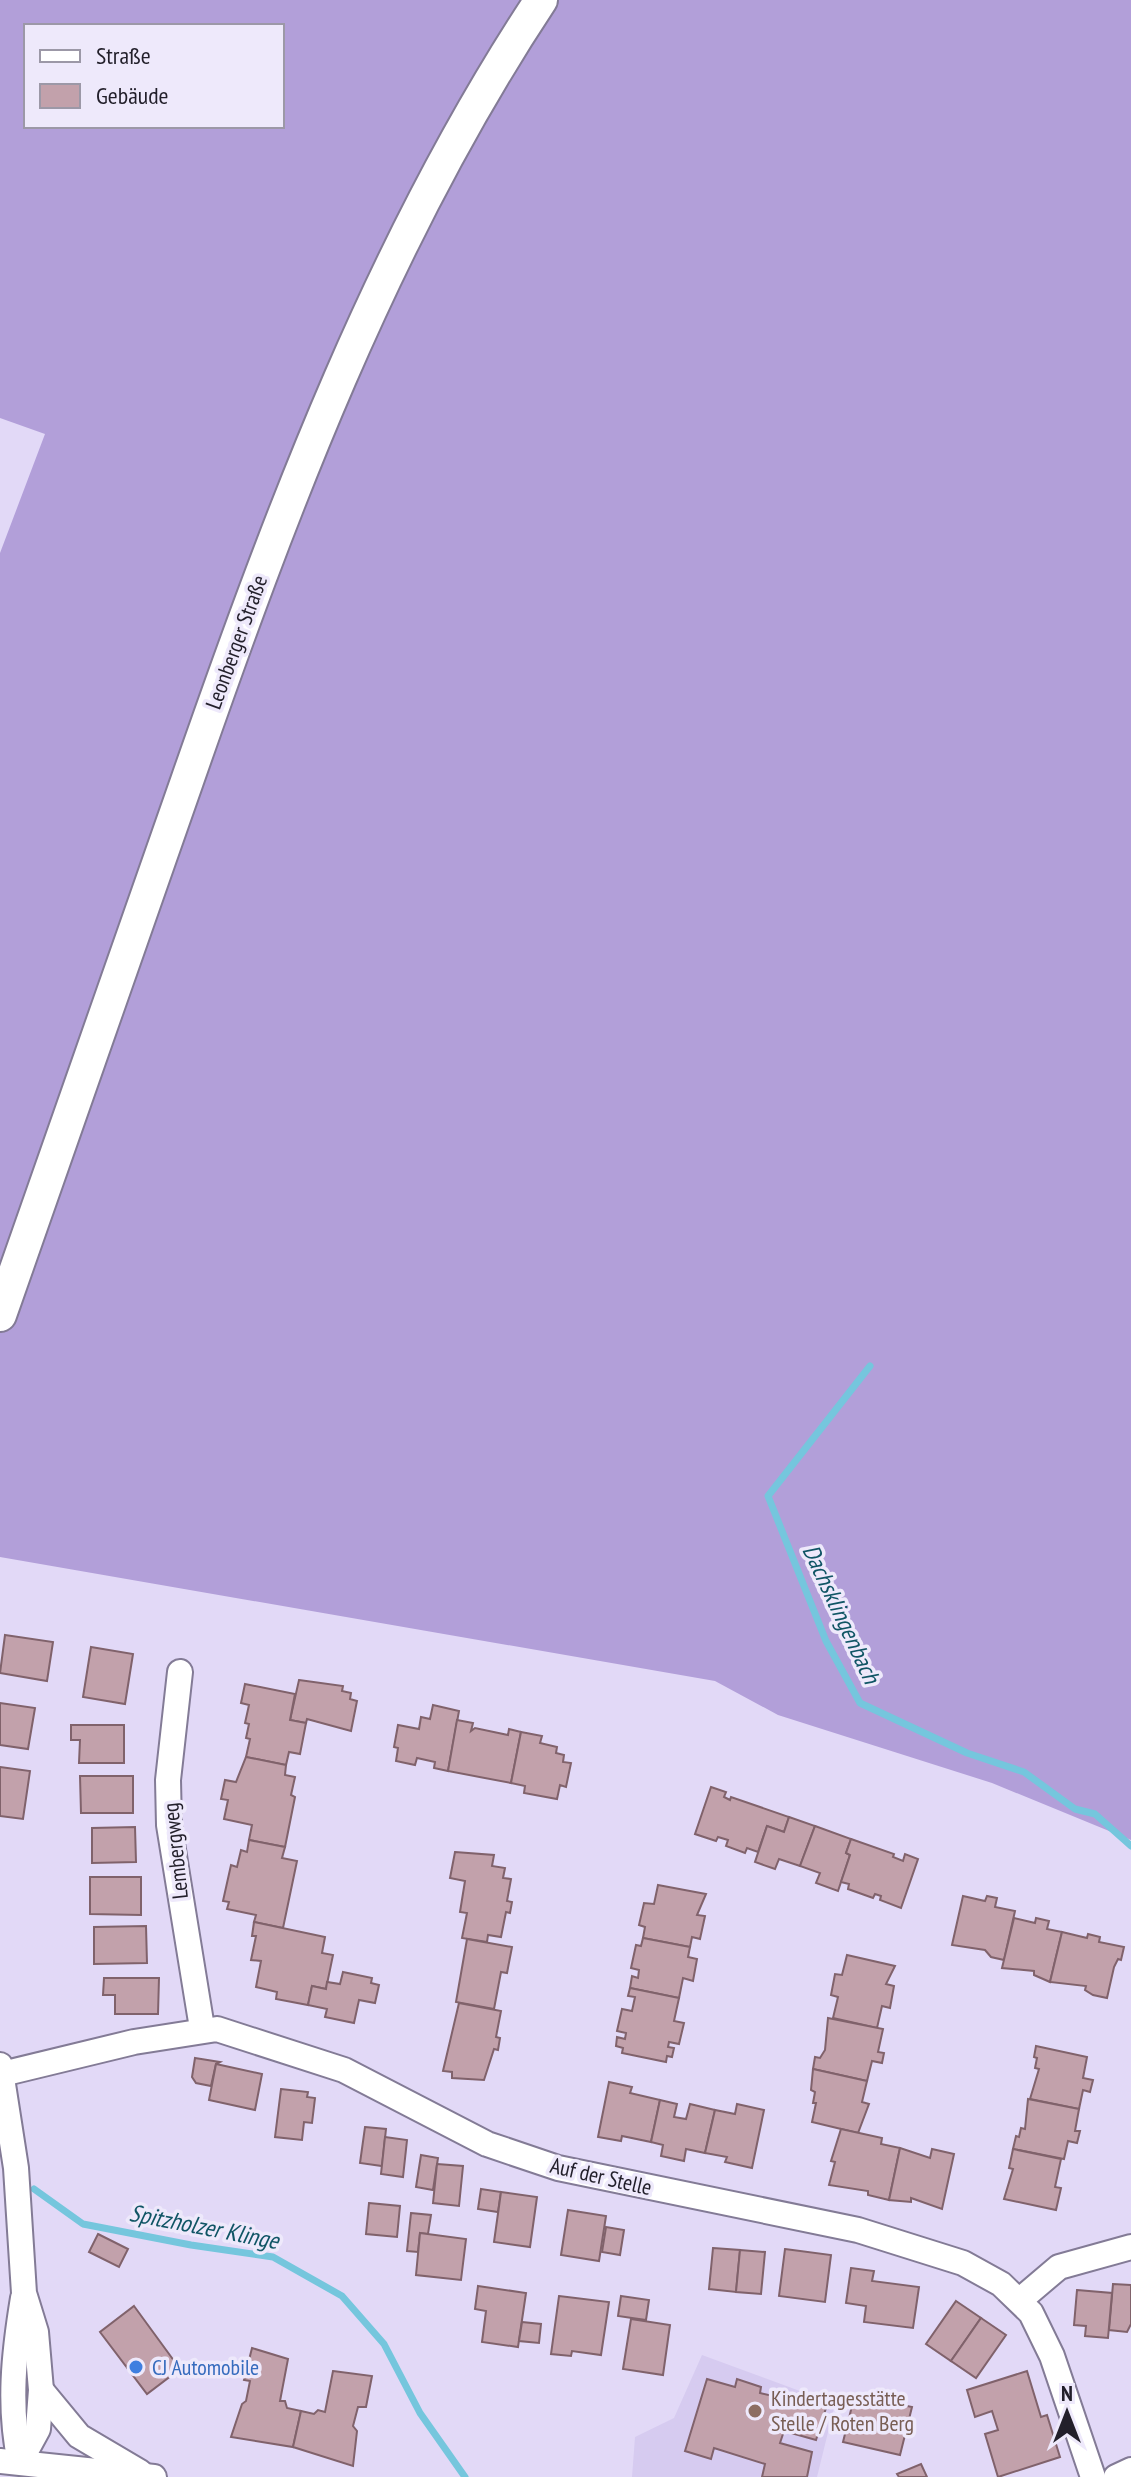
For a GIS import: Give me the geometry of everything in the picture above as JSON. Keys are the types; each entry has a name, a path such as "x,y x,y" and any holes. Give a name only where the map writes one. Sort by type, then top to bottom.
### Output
{"main road":[{"name":"Leonberger Straße","path":"0,1315 199,747 309,449 363,326 430,188 541,0"}],"street":[{"name":"Lembergweg","path":"180,1672 168,1780 169,1825 202,2028"},
{"name":"Auf der Stelle","path":"1,2070 202,2028 217,2029 344,2070 487,2144 569,2171 858,2230 963,2263 1020,2300 1042,2333 1093,2477"},
{"path":"1,2070 16,2168 24,2293 36,2332 41,2390 38,2429 10,2461"},
{"path":"1020,2300 1059,2267 1131,2247"},
{"path":"10,2461 13,2356 24,2293"},
{"path":"0,2388 13,2356"},
{"path":"41,2390 79,2436 150,2476"},
{"path":"10,2461 150,2476"},
{"path":"1116,2477 1131,2470"}],"shaded area":[{"path":"0,0 1131,0 1131,1840 992,1783 778,1715 715,1681 0,1557 0,553 45,434 0,418"},
{"name":"Kindertagesstätte Stelle / Roten Berg","path":"702,2355 835,2404 817,2477 632,2477 635,2437 674,2418"}],"building":[{"path":"5,1635 53,1642 47,1681 0,1673"},
{"path":"91,1647 133,1654 125,1704 83,1697"},
{"path":"299,1680 343,1686 342,1691 351,1693 350,1699 357,1701 351,1731 307,1719 306,1723 290,1720"},
{"path":"245,1684 295,1694 290,1720 306,1723 300,1754 289,1752 286,1765 246,1757 250,1739 246,1738 249,1724 245,1723 249,1705 241,1703"},
{"path":"0,1703 35,1708 28,1749 0,1745"},
{"path":"433,1705 459,1711 448,1771 434,1768 435,1762 417,1758 415,1765 396,1761 398,1748 394,1747 398,1725 419,1729 421,1717 430,1719"},
{"path":"457,1720 473,1723 471,1731 475,1728 508,1735 509,1729 521,1732 511,1783 448,1771"},
{"path":"71,1725 124,1725 124,1763 79,1763 80,1740 71,1740"},
{"path":"521,1732 542,1736 540,1743 557,1747 556,1753 564,1755 563,1762 571,1763 566,1787 560,1785 557,1799 524,1793 525,1786 511,1783"},
{"path":"246,1757 286,1765 285,1775 295,1777 291,1795 295,1797 285,1847 249,1840 252,1825 224,1819 228,1800 221,1799 225,1780 236,1782"},
{"path":"0,1767 30,1771 23,1819 0,1816"},
{"path":"80,1776 133,1776 133,1813 81,1813"},
{"path":"711,1787 726,1792 724,1797 730,1800 731,1797 789,1817 784,1832 767,1826 758,1852 747,1848 745,1853 726,1846 728,1840 718,1837 716,1841 695,1834"},
{"path":"789,1817 815,1826 800,1866 779,1859 775,1869 755,1862 767,1826 784,1832"},
{"path":"815,1826 851,1839 846,1853 850,1855 838,1891 816,1883 820,1873 800,1866"},
{"path":"135,1827 136,1862 92,1863 92,1828"},
{"path":"851,1839 894,1854 893,1857 903,1861 905,1854 918,1859 901,1908 880,1900 881,1896 875,1894 873,1898 848,1889 849,1884 841,1882 850,1855 846,1853"},
{"path":"249,1840 285,1847 282,1858 297,1861 283,1928 254,1922 256,1915 227,1909 229,1902 223,1901 231,1865 237,1867 241,1850 247,1852"},
{"path":"455,1852 494,1855 492,1866 505,1868 503,1878 511,1879 507,1901 512,1902 510,1913 506,1912 501,1937 488,1935 487,1942 462,1938 467,1913 460,1912 465,1881 450,1878"},
{"path":"90,1877 141,1877 141,1915 90,1914"},
{"path":"658,1885 706,1894 697,1915 705,1916 700,1939 692,1937 690,1947 643,1938 645,1927 639,1925 644,1903 654,1904"},
{"path":"963,1896 985,1901 987,1896 997,1898 995,1907 1015,1911 1004,1960 991,1957 985,1950 952,1945"},
{"path":"1014,1918 1035,1923 1036,1918 1049,1921 1047,1929 1062,1932 1050,1982 1034,1975 1034,1971 1002,1968"},
{"path":"254,1922 325,1937 322,1953 333,1955 326,1989 312,1986 308,2005 276,1999 277,1992 256,1987 261,1961 251,1960 256,1936 252,1936"},
{"path":"146,1926 147,1963 94,1964 94,1927"},
{"path":"1062,1932 1087,1938 1088,1934 1100,1937 1099,1942 1124,1947 1121,1960 1118,1959 1114,1967 1107,1998 1093,1995 1085,1990 1086,1986 1050,1982"},
{"path":"643,1938 690,1947 688,1957 697,1959 693,1981 683,1978 679,1998 630,1988 632,1976 638,1978 639,1970 631,1968 636,1945 641,1946"},
{"path":"467,1939 512,1947 507,1973 501,1972 494,2009 456,2002"},
{"path":"847,1955 895,1966 886,1984 894,1986 890,2008 882,2006 877,2028 833,2018 838,1997 831,1995 835,1974 842,1975"},
{"path":"343,1972 372,1978 371,1983 379,1985 375,2003 359,2000 354,2023 325,2017 327,2009 308,2005 312,1986 326,1989 327,1982 340,1984"},
{"path":"104,1978 159,1978 158,2014 115,2014 115,1995 103,1995"},
{"path":"630,1988 679,1998 674,2021 684,2023 679,2044 669,2042 668,2047 674,2048 672,2057 667,2056 666,2062 622,2053 623,2048 616,2046 617,2037 625,2039 626,2033 617,2031 622,2009 632,2011 635,1997 628,1996"},
{"path":"459,2003 501,2011 496,2037 500,2038 498,2050 494,2049 484,2080 452,2078 452,2072 443,2071"},
{"path":"828,2018 883,2029 878,2052 884,2053 882,2063 872,2061 867,2081 813,2069 815,2057 820,2058 825,2050"},
{"path":"1036,2046 1087,2057 1083,2078 1093,2080 1090,2092 1083,2090 1079,2109 1030,2099 1039,2069 1035,2068"},
{"path":"195,2058 220,2062 216,2064 211,2086 196,2083 192,2077"},
{"path":"216,2064 262,2074 255,2110 209,2100"},
{"path":"813,2069 867,2081 862,2102 869,2104 858,2133 812,2122 816,2103 813,2103 815,2092 811,2090"},
{"path":"609,2082 632,2087 630,2093 660,2100 651,2142 622,2136 621,2141 598,2137"},
{"path":"281,2089 308,2092 307,2097 315,2098 312,2123 304,2122 302,2140 275,2137"},
{"path":"1028,2099 1079,2109 1075,2131 1080,2131 1077,2143 1068,2141 1064,2159 1013,2149 1016,2136 1019,2137 1021,2128 1025,2129"},
{"path":"660,2100 677,2104 674,2117 686,2119 690,2104 715,2110 705,2153 686,2149 684,2161 661,2156 663,2145 651,2142"},
{"path":"737,2104 764,2110 752,2168 725,2162 727,2157 705,2153 715,2110 735,2114"},
{"path":"365,2127 386,2129 382,2166 360,2163"},
{"path":"841,2129 882,2138 881,2144 900,2148 889,2200 868,2195 868,2191 829,2185 835,2162 831,2161"},
{"path":"385,2137 407,2140 403,2177 381,2174"},
{"path":"900,2148 930,2158 932,2149 954,2154 942,2209 911,2198 911,2202 889,2200"},
{"path":"1013,2149 1061,2159 1055,2187 1061,2188 1056,2210 1004,2199 1013,2169 1009,2168"},
{"path":"421,2155 438,2158 433,2190 416,2187"},
{"path":"437,2164 463,2166 459,2206 433,2203"},
{"path":"481,2189 501,2192 498,2212 478,2209"},
{"path":"501,2192 537,2197 530,2247 494,2242"},
{"path":"369,2203 400,2206 397,2237 366,2234"},
{"path":"568,2210 606,2216 599,2261 561,2255"},
{"path":"411,2213 431,2215 428,2234 420,2233 418,2252 407,2251"},
{"path":"606,2227 624,2230 620,2255 602,2252"},
{"path":"420,2233 466,2239 461,2280 416,2275"},
{"path":"98,2234 128,2249 119,2267 89,2252"},
{"path":"713,2248 740,2250 736,2292 709,2289"},
{"path":"785,2249 831,2255 825,2302 779,2296"},
{"path":"740,2250 765,2252 761,2294 736,2292"},
{"path":"851,2268 874,2271 872,2281 919,2287 913,2328 864,2322 866,2306 846,2303"},
{"path":"1113,2284 1131,2285 1131,2324 1127,2332 1109,2330"},
{"path":"478,2286 526,2293 518,2347 482,2342 486,2311 475,2309"},
{"path":"1077,2290 1112,2293 1108,2338 1085,2336 1086,2326 1074,2325"},
{"path":"559,2296 609,2302 601,2355 572,2351 571,2356 551,2354"},
{"path":"621,2296 649,2300 646,2320 618,2316"},
{"path":"956,2301 981,2318 951,2361 926,2344"},
{"path":"134,2306 180,2369 147,2394 100,2332"},
{"path":"981,2318 1006,2335 976,2378 951,2361"},
{"path":"631,2319 670,2325 663,2375 623,2369"},
{"path":"522,2322 541,2324 539,2343 519,2341"},
{"path":"252,2348 288,2359 280,2401 285,2401 287,2408 301,2411 293,2447 231,2437 242,2404 246,2401 250,2381 244,2380"},
{"path":"333,2371 372,2376 366,2407 358,2407 353,2426 357,2431 353,2466 293,2447 301,2411 314,2414 318,2410 325,2412"},
{"path":"1027,2371 1041,2417 1047,2415 1060,2457 998,2477 985,2434 998,2430 992,2411 975,2417 967,2390"},
{"name":"Kindertagesstätte Stelle / Roten Berg","path":"707,2379 735,2387 737,2379 761,2387 760,2393 826,2408 816,2440 784,2431 780,2443 812,2452 807,2477 762,2477 765,2464 714,2448 711,2459 685,2451"},
{"path":"883,2401 912,2407 900,2455 843,2442 853,2402 881,2408"},
{"path":"921,2464 927,2477 899,2477 897,2474"}],"waterway":[{"name":"Dachsklingenbach","path":"870,1366 768,1496 826,1641 860,1703 967,1753 1024,1772 1075,1809 1095,1814 1131,1846"},
{"name":"Spitzholzer Klinge","path":"34,2189 83,2224 273,2257 342,2296 384,2344 420,2413 465,2477"}],"place":[{"name":"CJ Automobile","path":"136,2367"},
{"name":"Kindertagesstätte Stelle / Roten Berg","path":"755,2411"}]}
